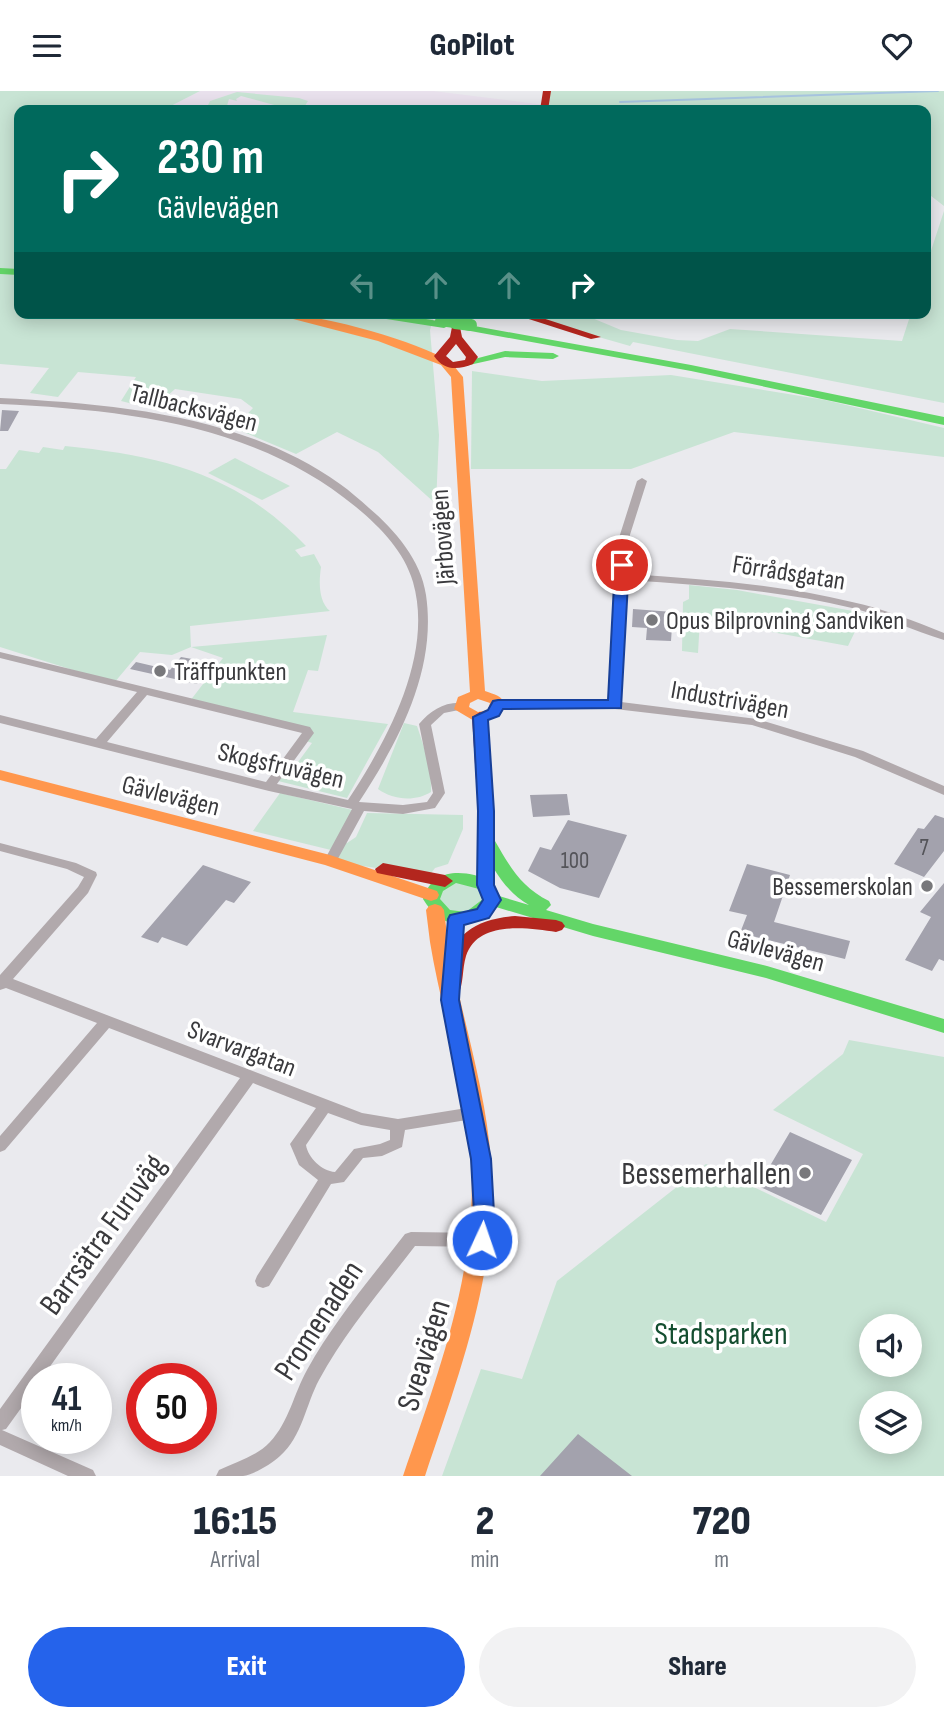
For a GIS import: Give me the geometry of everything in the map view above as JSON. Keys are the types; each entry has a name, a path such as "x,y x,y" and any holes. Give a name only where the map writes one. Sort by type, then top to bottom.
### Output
{"main road":[{"path":"300,319 397,342 418,349 444,363 464,367 505,354 598,358 785,384"},
{"path":"420,319 456,323"},
{"path":"430,319 785,384"},
{"path":"536,319 653,352 944,419"},
{"path":"444,363 440,356 456,323"},
{"name":"Järbovägen","path":"456,323 471,357 464,367 478,694"},
{"path":"478,694 492,698 498,705 494,713 480,717 466,714 460,706 465,697 478,694"},
{"path":"477,916 486,911 489,893 480,717"},
{"name":"Gävlevägen","path":"0,775 330,861 445,881 466,877 489,893 593,930"},
{"path":"466,877 485,838"},
{"path":"485,838 505,878 514,889 524,897 593,930"},
{"name":"Gävlevägen","path":"330,861 433,902 445,916 456,919 495,915 593,930 767,972 944,1026"},
{"path":"433,902 436,887 445,881"},
{"name":"Sveavägen","path":"414,1476 468,1308 482,1240 484,1213 481,1159 433,902"},
{"name":"Sveavägen","path":"450,1000 456,919"},
{"path":"450,1000 459,951 470,936 481,929 515,923 593,930"}],"street":[{"name":"Tallbacksvägen","path":"0,401 121,411 226,434 278,454 321,477 354,499 386,529 410,560 419,583 423,614 423,636 413,681 397,725 330,861"},
{"path":"615,705 623,541 642,481"},
{"name":"Förrådsgatan","path":"622,577 724,585 817,598 869,610 944,637"},
{"path":"0,655 306,730 308,733 269,787"},
{"path":"99,744 145,690"},
{"name":"Industrivägen","path":"498,705 615,705 699,714 787,730 859,754 944,791"},
{"name":"Skogsfruvägen","path":"0,719 269,787 356,805 412,809 431,805 437,800 439,793 425,724 440,710 460,706"},
{"path":"0,847 71,866 91,875 90,881 1,982"},
{"name":"Svarvargatan","path":"1,982 361,1119 398,1125 473,1114"},
{"path":"0,1146 105,1023"},
{"name":"Barrsätra Furuväg","path":"0,1423 249,1077"},
{"path":"325,1106 298,1144 298,1150 305,1162 327,1178 339,1178 359,1153 382,1150 397,1143 398,1125"},
{"path":"263,1281 327,1178"},
{"name":"Promenaden","path":"225,1476 273,1451 287,1434 293,1415 326,1355 411,1239 482,1240"},
{"path":"0,1437 87,1476"}],"shaded area":[{"path":"200,91 433,91 546,105 173,105"}],"green space":[{"path":"0,91 200,91 173,105 14,105 14,319 433,319 430,330 439,435 436,504 378,452 337,432 296,454 234,428 253,408 241,399 175,389 153,409 121,401 136,377 78,372 58,397 30,393 49,368 0,364"},
{"path":"547,91 944,91 944,206 931,196 931,105 545,105"},
{"path":"237,92 308,101 306,105 274,105 241,96 237,101 229,99 227,105 208,105 210,101"},
{"path":"944,211 944,403 633,342 630,346 536,319 594,319 621,330 677,340 698,341 730,329 902,341 909,319 931,319 931,251"},
{"path":"472,371 542,381 671,375 825,400 944,428 944,457 734,432 631,469 471,469"},
{"path":"65,446 134,456 196,472 252,501 280,521 306,546 295,550 301,557 314,554 321,567 321,596 330,611 190,626 191,647 172,655 140,652 114,683 0,647 0,469 6,469 19,450 39,453 43,447 63,450"},
{"path":"235,458 290,486 262,500 208,473"},
{"path":"689,585 737,590 864,613 848,646 700,619 698,653 682,651 683,602 689,599"},
{"path":"327,635 318,671 308,670 293,712 388,724 347,798 274,780 281,771 290,773 312,743 303,740 308,733 190,701 223,658 191,647"},
{"path":"404,723 417,726 430,775 431,792 411,798 390,796 378,789"},
{"path":"280,793 357,811 341,841 347,843 356,837 367,813 463,815 463,829 448,864 435,868 429,876 330,861 335,851 253,831"},
{"path":"466,877 492,900 449,918 434,889"},
{"name":"Stadsparken","path":"849,1040 944,1057 944,1476 442,1476 481,1369 522,1379 557,1281 706,1164 826,1222 863,1154 773,1110 843,1054"}],"building":[{"path":"2,410 19,411 8,431 0,431"},
{"name":"Opus Bilprovning Sandviken","path":"633,609 673,612 671,641 646,640 647,628 632,627"},
{"name":"Träffpunkten","path":"181,657 192,659 181,673 202,678 197,684 130,669 136,662 170,670"},
{"path":"567,794 570,815 533,817 530,795"},
{"name":"Bessemerskolan","path":"935,815 944,818 944,851 924,877 894,864 918,828 924,829"},
{"path":"568,820 627,835 599,898 560,888 528,871 540,847 551,850"},
{"path":"747,864 790,875 774,922 850,941 845,959 740,933 747,915 729,911"},
{"path":"203,865 251,882 234,903 226,900 187,946 162,937 158,943 141,937"},
{"path":"944,883 944,961 939,959 932,971 905,960 931,917 920,912"},
{"name":"Bessemerhallen","path":"790,1132 852,1160 821,1215 758,1186"},
{"path":"578,1434 632,1476 540,1476"}],"waterway":[{"path":"620,102 938,91"}],"traffic: fast":[{"path":"0,271 14,272"},
{"path":"406,319 444,325"},
{"path":"440,321 471,325"},
{"path":"469,328 691,368 944,421"},
{"path":"469,362 505,354 553,356"},
{"path":"489,845 510,881 524,894 543,905"},
{"path":"456,877 472,879 486,885 492,900 478,914 460,919 452,918 437,908 431,899 440,884 456,877"},
{"path":"492,900 593,930 767,972 944,1026"}],"traffic: slow":[{"path":"301,319 382,338 443,362"},
{"path":"446,364 457,377 478,694"},
{"path":"478,694 496,700 498,705 493,713 476,717 461,709 463,700 478,694"},
{"path":"0,775 330,861 431,895"},
{"path":"414,1476 463,1322 479,1242 482,1202 478,1129 444,973 435,910"}],"traffic: jam":[{"path":"545,105 547,91"},
{"path":"535,319 595,337"},
{"path":"456,329 456,337 440,356 449,364 461,365 469,362 472,357 456,337"},
{"path":"480,717 486,811 486,885"},
{"path":"383,869 445,881"},
{"path":"452,990 459,952 466,940 476,931 488,926 515,922 556,926"}],"place":[{"name":"Opus Bilprovning Sandviken","path":"652,620"},
{"name":"Träffpunkten","path":"160,671"},
{"name":"Bessemerskolan","path":"927,886"},
{"name":"Bessemerhallen","path":"805,1173"}],"route":[{"path":"482,1240 484,1213 481,1159 450,1000 456,919 469,919 483,913 492,900 486,885 486,811 480,717 494,713 498,705 615,705 622,565"}]}
